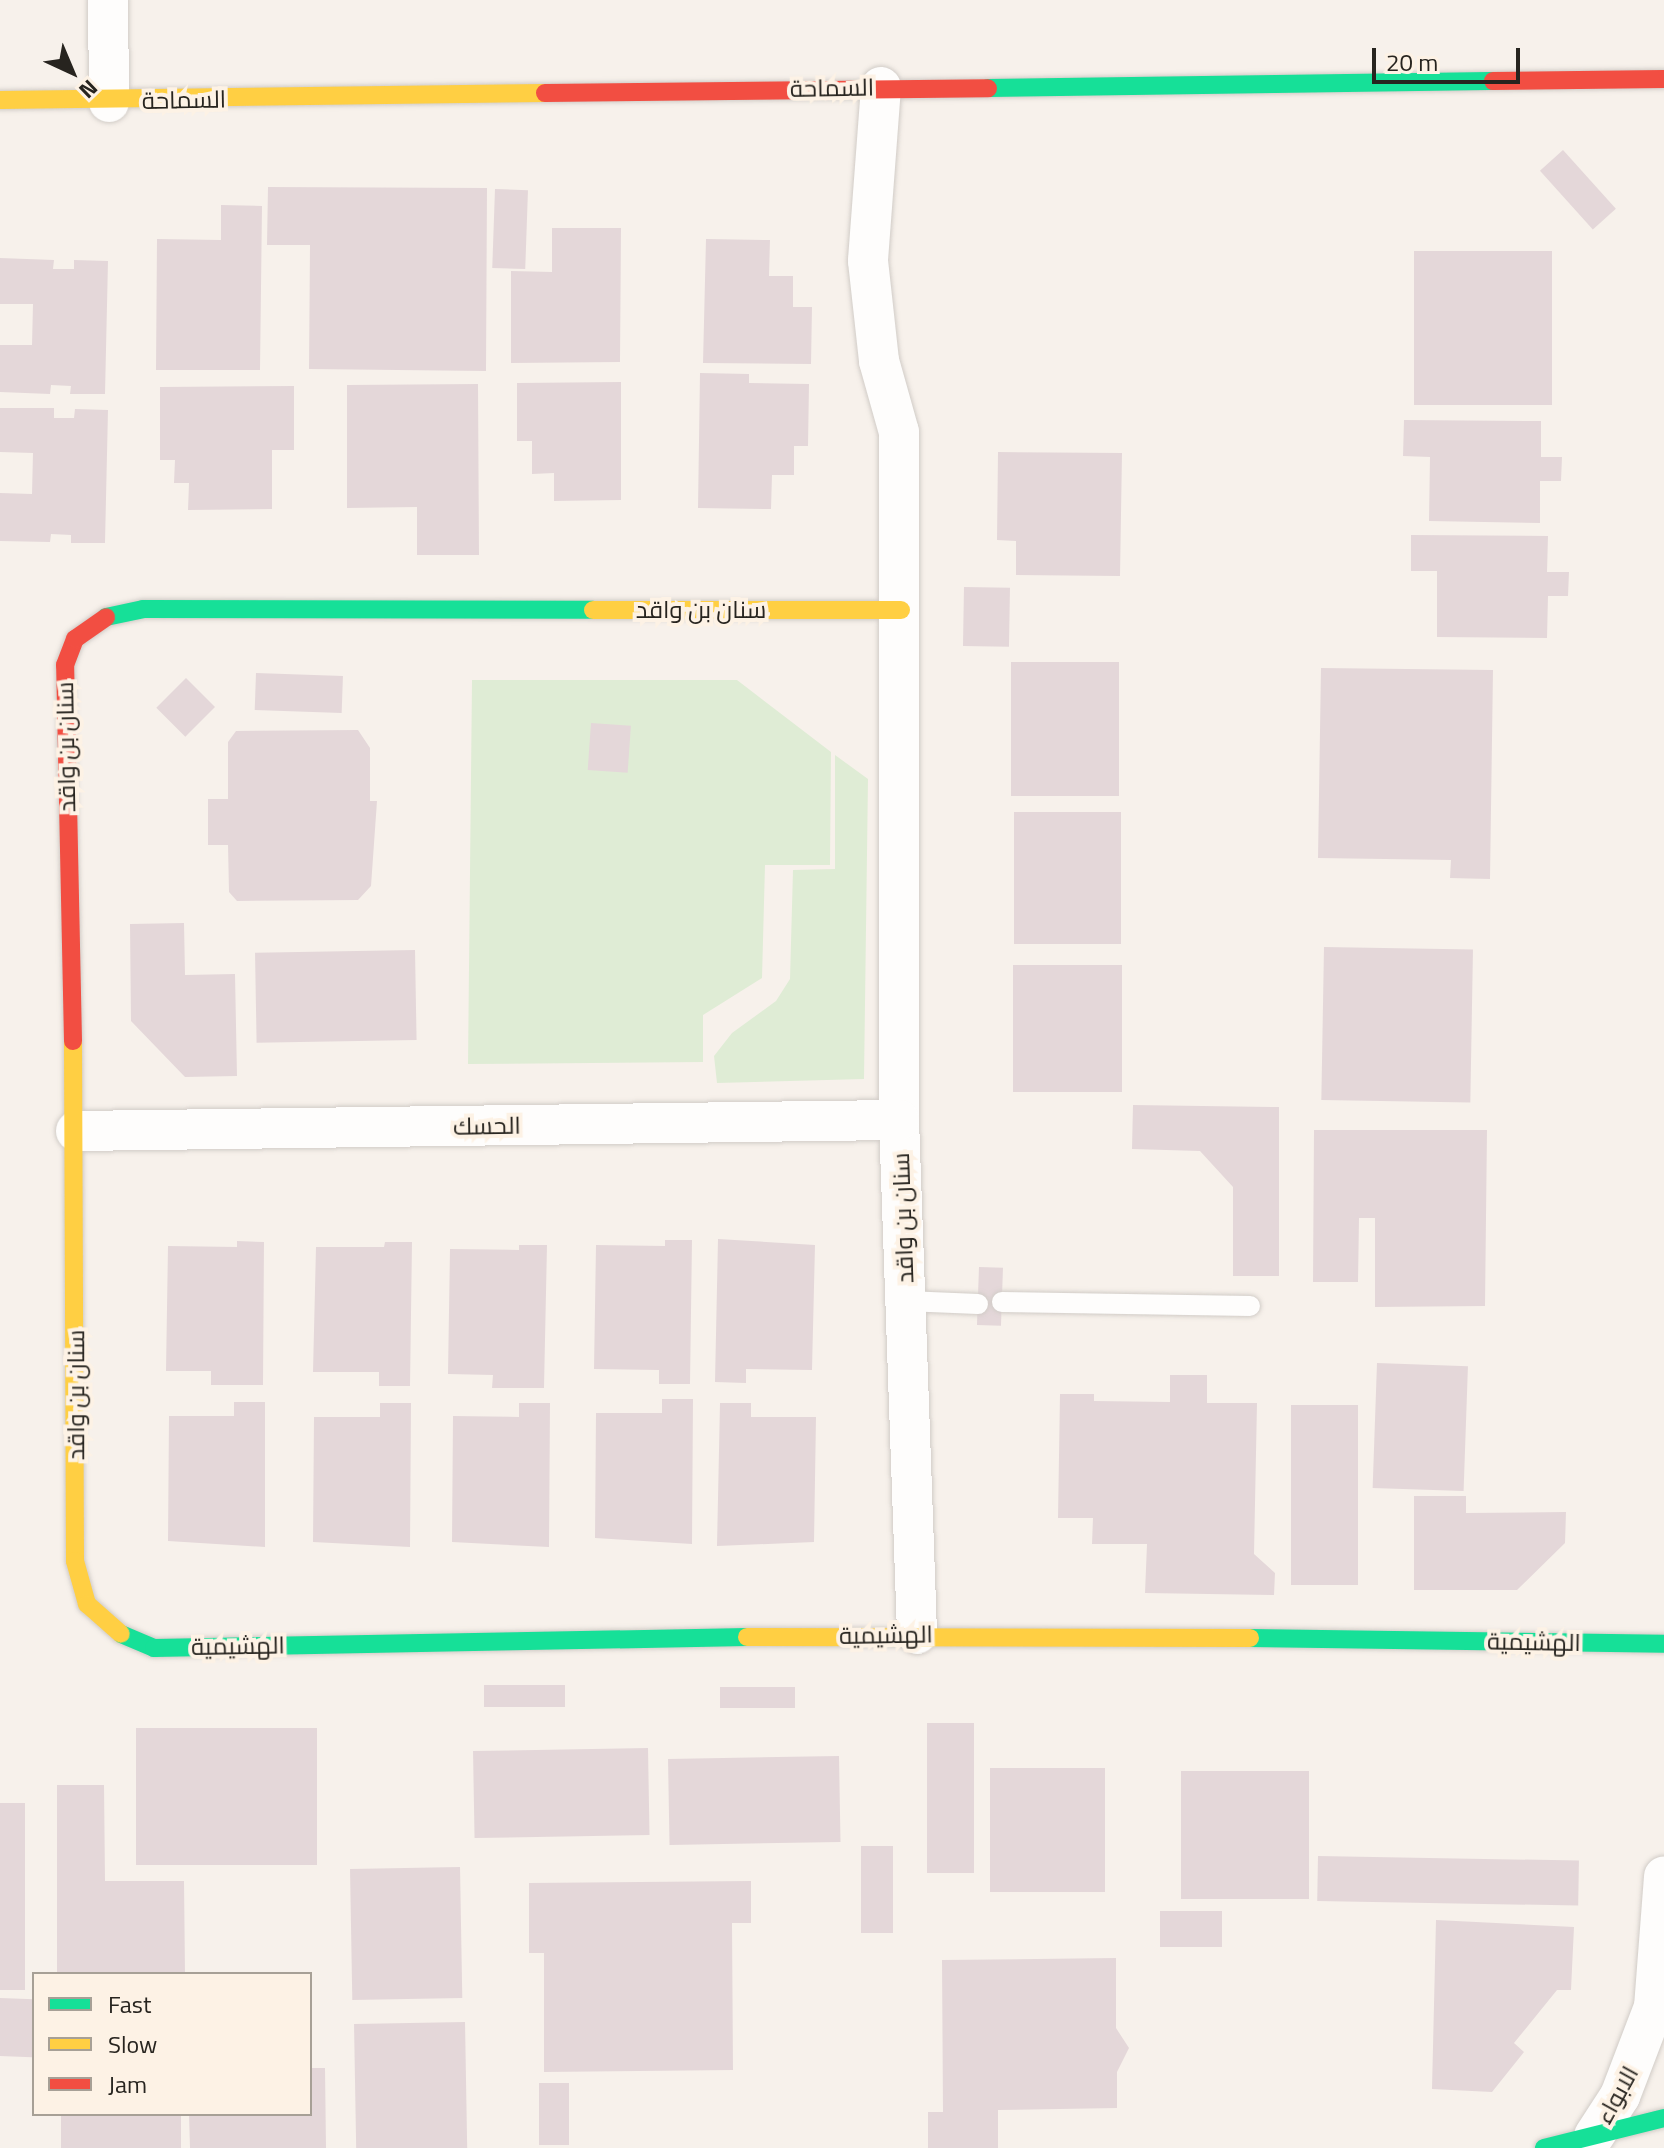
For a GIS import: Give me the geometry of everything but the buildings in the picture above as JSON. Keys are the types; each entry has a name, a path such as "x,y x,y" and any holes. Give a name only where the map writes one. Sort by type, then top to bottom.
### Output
{"street":[{"path":"108,0 109,102"},
{"name":"السماحة","path":"0,100 109,102 881,87 1664,79"},
{"name":"سنان بن واقد","path":"881,87 868,261 879,361 899,432 899,1120 917,1634"},
{"name":"سنان بن واقد","path":"112,1631 87,1604 75,1561 76,1131 65,679 75,639 97,619 143,609 901,610"},
{"name":"الحسك","path":"76,1131 899,1120"},
{"name":"الهشيمية","path":"112,1631 154,1648 917,1634 1664,1644"},
{"name":"الابواء","path":"1594,2136 1640,2053 1662,1962 1664,1876"},
{"path":"1544,2148 1664,2118"}],"lane":[{"path":"906,1301 978,1304"},
{"path":"1002,1302 1250,1306"}],"green space":[{"path":"472,680 737,680 831,752 830,865 765,865 762,978 703,1015 703,1062 468,1064"},
{"path":"835,755 868,779 864,1079 717,1083 714,1056 732,1033 776,1001 790,979 793,870 835,869"}],"traffic: fast":[{"path":"988,88 1493,81"},
{"path":"106,617 143,609 593,610"},
{"path":"121,1634 154,1648 747,1637"},
{"path":"1250,1638 1664,1644"},
{"path":"1544,2148 1664,2118"}],"traffic: slow":[{"path":"0,100 545,93"},
{"path":"593,610 901,610"},
{"path":"73,1041 75,1561 87,1604 121,1634"},
{"path":"747,1637 1250,1638"}],"traffic: jam":[{"path":"1493,81 1664,79"},
{"path":"545,93 988,88"},
{"path":"73,1041 65,665 75,639 106,617"}]}
